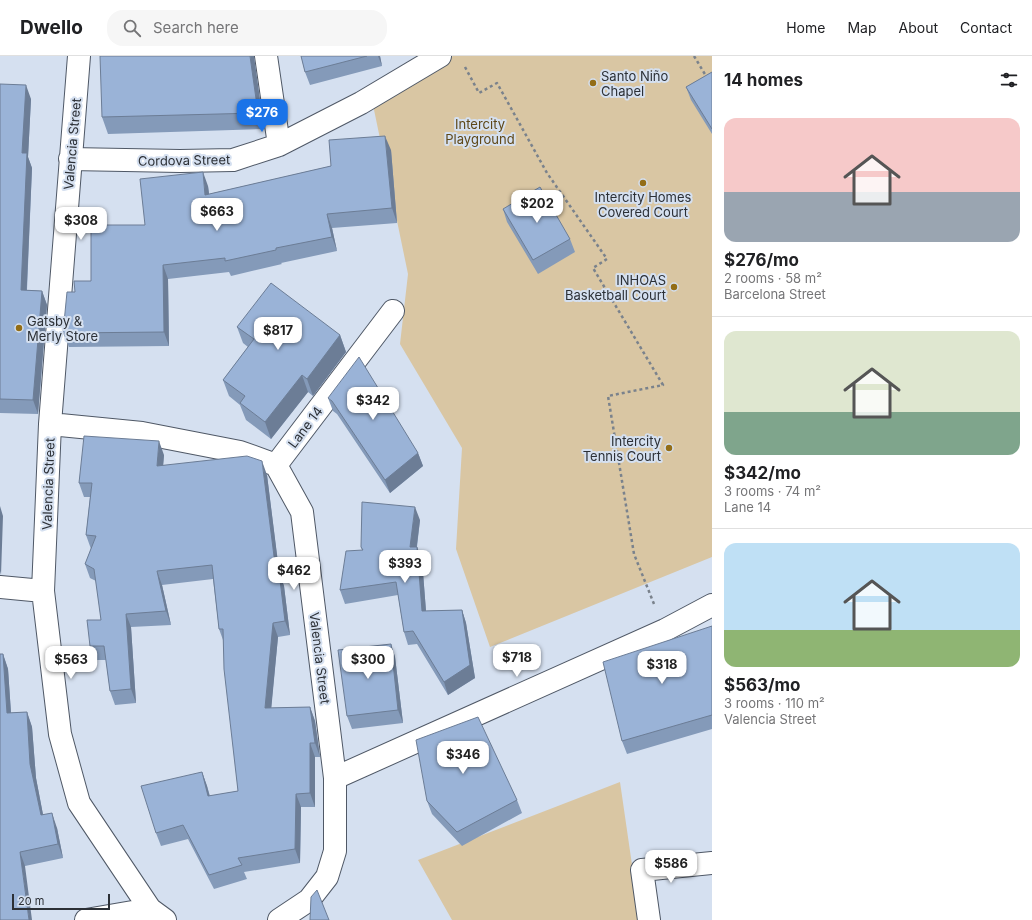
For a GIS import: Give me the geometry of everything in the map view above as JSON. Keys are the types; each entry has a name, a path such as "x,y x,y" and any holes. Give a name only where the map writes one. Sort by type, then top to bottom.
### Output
{"street":[{"name":"Valencia Street","path":"79,56 50,424 43,591 60,734 79,803 157,914"},
{"path":"266,56 279,145"},
{"name":"Cordova Street","path":"70,159 180,161 233,160 279,145 361,103 440,56"},
{"name":"Lane 14","path":"276,465 393,312"},
{"name":"Valencia Street","path":"50,424 142,434 240,452 276,465 302,512 335,778 335,851 327,877 308,900 279,920"},
{"path":"0,587 43,591"},
{"path":"335,778 665,630 712,605"},
{"path":"649,920 642,870 709,861"},
{"path":"86,920 157,914"}],"path":[{"path":"694,56 706,76"},
{"path":"462,62 479,93 497,83 547,173 607,259 593,268 663,385 608,396 634,554 665,630"}],"green space":[{"name":"Intercity Playground","path":"453,56 712,56 712,557 490,647 456,549 462,448 400,344 408,274 372,100"},
{"path":"620,782 640,920 452,920 418,860"}],"building":[{"path":"100,56 250,56 258,113 102,117"},
{"path":"301,56 367,56 305,72"},
{"path":"712,72 712,129 686,87"},
{"path":"0,84 26,85 22,153 27,153 21,290 42,291 33,400 0,399"},
{"path":"385,136 392,208 327,214 332,237 276,248 276,250 225,261 225,258 163,265 164,332 63,333 67,292 75,292 74,281 91,281 91,225 145,225 140,179 203,172 205,195 331,166 329,140"},
{"path":"540,187 570,239 533,260 503,209"},
{"path":"271,283 340,335 307,379 302,375 265,422 240,403 245,396 223,380 254,339 237,327"},
{"path":"359,357 418,453 385,480 332,401 328,398"},
{"path":"84,436 159,441 157,466 247,456 262,461 276,572 279,572 285,621 273,623 265,708 310,707 315,743 310,743 310,793 296,794 295,849 238,858 242,865 209,875 183,825 156,833 141,786 202,772 208,796 238,791 224,669 223,629 219,629 212,565 157,571 166,611 126,614 131,689 110,691 104,646 90,646 87,620 101,620 94,569 85,564 96,536 86,535 92,483 79,483"},
{"path":"362,502 415,507 410,547 417,547 422,611 462,610 470,665 444,682 413,631 404,632 396,582 340,590 346,551 363,550 361,547"},
{"path":"712,626 712,715 622,741 603,662"},
{"path":"391,644 398,710 347,716 338,650"},
{"path":"0,654 3,654 7,713 27,712 30,764 41,815 52,813 58,844 20,852 29,920 0,920"},
{"path":"478,717 517,800 457,832 427,801 416,740"},
{"path":"317,890 329,920 310,920 311,897"}],"place":[{"name":"Santo Niño Chapel","path":"593,83"},
{"name":"Intercity Homes Covered Court","path":"643,183"},
{"name":"INHOAS Basketball Court","path":"674,287"},
{"name":"Gatsby & Merly Store","path":"19,328"},
{"name":"Intercity Tennis Court","path":"669,448"}]}
